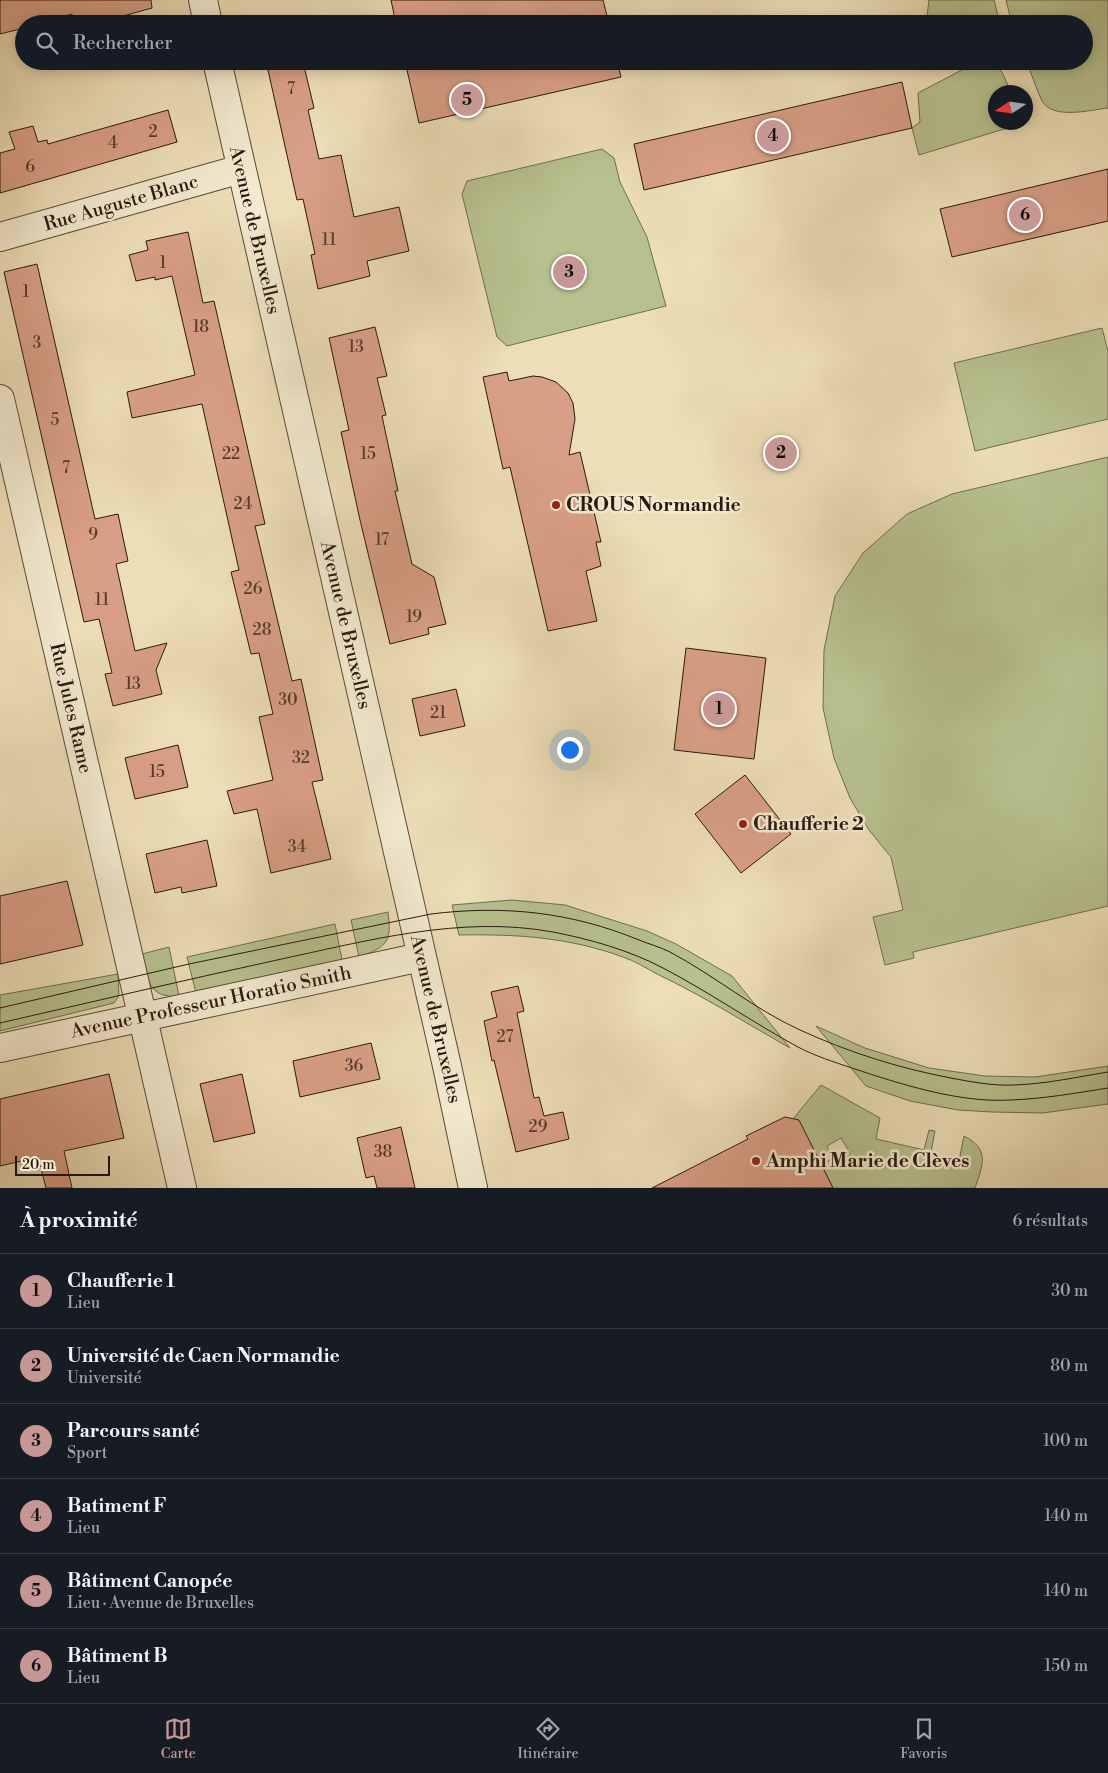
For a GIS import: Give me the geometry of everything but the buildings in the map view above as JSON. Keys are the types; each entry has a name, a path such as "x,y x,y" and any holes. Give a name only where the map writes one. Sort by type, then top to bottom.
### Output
{"street":[{"path":"203,0 206,15"},
{"name":"Avenue de Bruxelles","path":"219,70 447,1066 473,1188"},
{"name":"Rue Auguste Blanc","path":"0,237 242,169"},
{"name":"Rue Jules Rame","path":"0,399 182,1188"},
{"name":"Avenue Professeur Horatio Smith","path":"0,1048 421,957"}],"green space":[{"path":"929,0 994,0 998,15 927,15"},
{"path":"1006,0 1108,0 1108,108 1082,112 1063,112 1047,107 1042,101 1030,70 1093,70 1093,15 1010,15"},
{"path":"962,70 1000,70 1003,74 1008,85 988,85 988,130 1001,130 919,155 912,128 920,122 918,93"},
{"path":"602,149 614,158 620,182 647,237 666,306 507,346 497,337 462,194 467,181"},
{"path":"1102,328 1108,351 1108,419 975,451 954,363"},
{"path":"1108,457 1108,906 913,952 914,958 885,965 873,917 903,910 891,857 869,830 850,798 834,758 823,708 824,650 835,596 863,553 907,514 952,494"},
{"path":"512,900 565,905 647,931 676,944 732,976 790,1048 691,991 623,957 582,945 542,938 501,935 459,935 452,905"},
{"path":"388,912 389,930 386,942 376,950 359,957 351,920"},
{"path":"335,924 342,960 196,993 187,957"},
{"path":"169,947 179,996 161,994 155,990 148,979 142,954"},
{"path":"118,974 119,996 114,1003 0,1031 0,995"},
{"path":"816,1026 865,1048 929,1068 985,1076 1035,1077 1108,1066 1108,1104 1043,1113 958,1110 910,1101 866,1086"},
{"path":"821,1085 880,1118 876,1139 924,1150 929,1130 935,1131 930,1157 959,1161 964,1136 972,1141 978,1146 982,1158 982,1165 975,1188 833,1188 821,1164 833,1158 835,1162 850,1153 841,1138 827,1146 829,1151 817,1157 793,1119"}],"tram line":[{"path":"0,1008 189,964 431,914 458,911 511,911 563,917 588,923 614,930 670,952 783,1022 836,1045 893,1064 931,1074 998,1085 1038,1083 1108,1072"},
{"path":"0,1023 379,938 449,928 518,928 553,932 581,938 637,956 680,977 804,1050 870,1074 910,1086 971,1099 991,1100 1059,1096 1108,1088"}],"place":[{"name":"Bâtiment Canopée","path":"467,100"},
{"name":"Batiment F","path":"773,136"},
{"name":"Bâtiment B","path":"1025,215"},
{"name":"Parcours santé","path":"569,272"},
{"name":"Université de Caen Normandie","path":"781,453"},
{"name":"CROUS Normandie","path":"556,505"},
{"name":"Chaufferie 1","path":"719,709"},
{"name":"Chaufferie 2","path":"743,824"},
{"name":"Amphi Marie de Clèves","path":"756,1161"}]}
